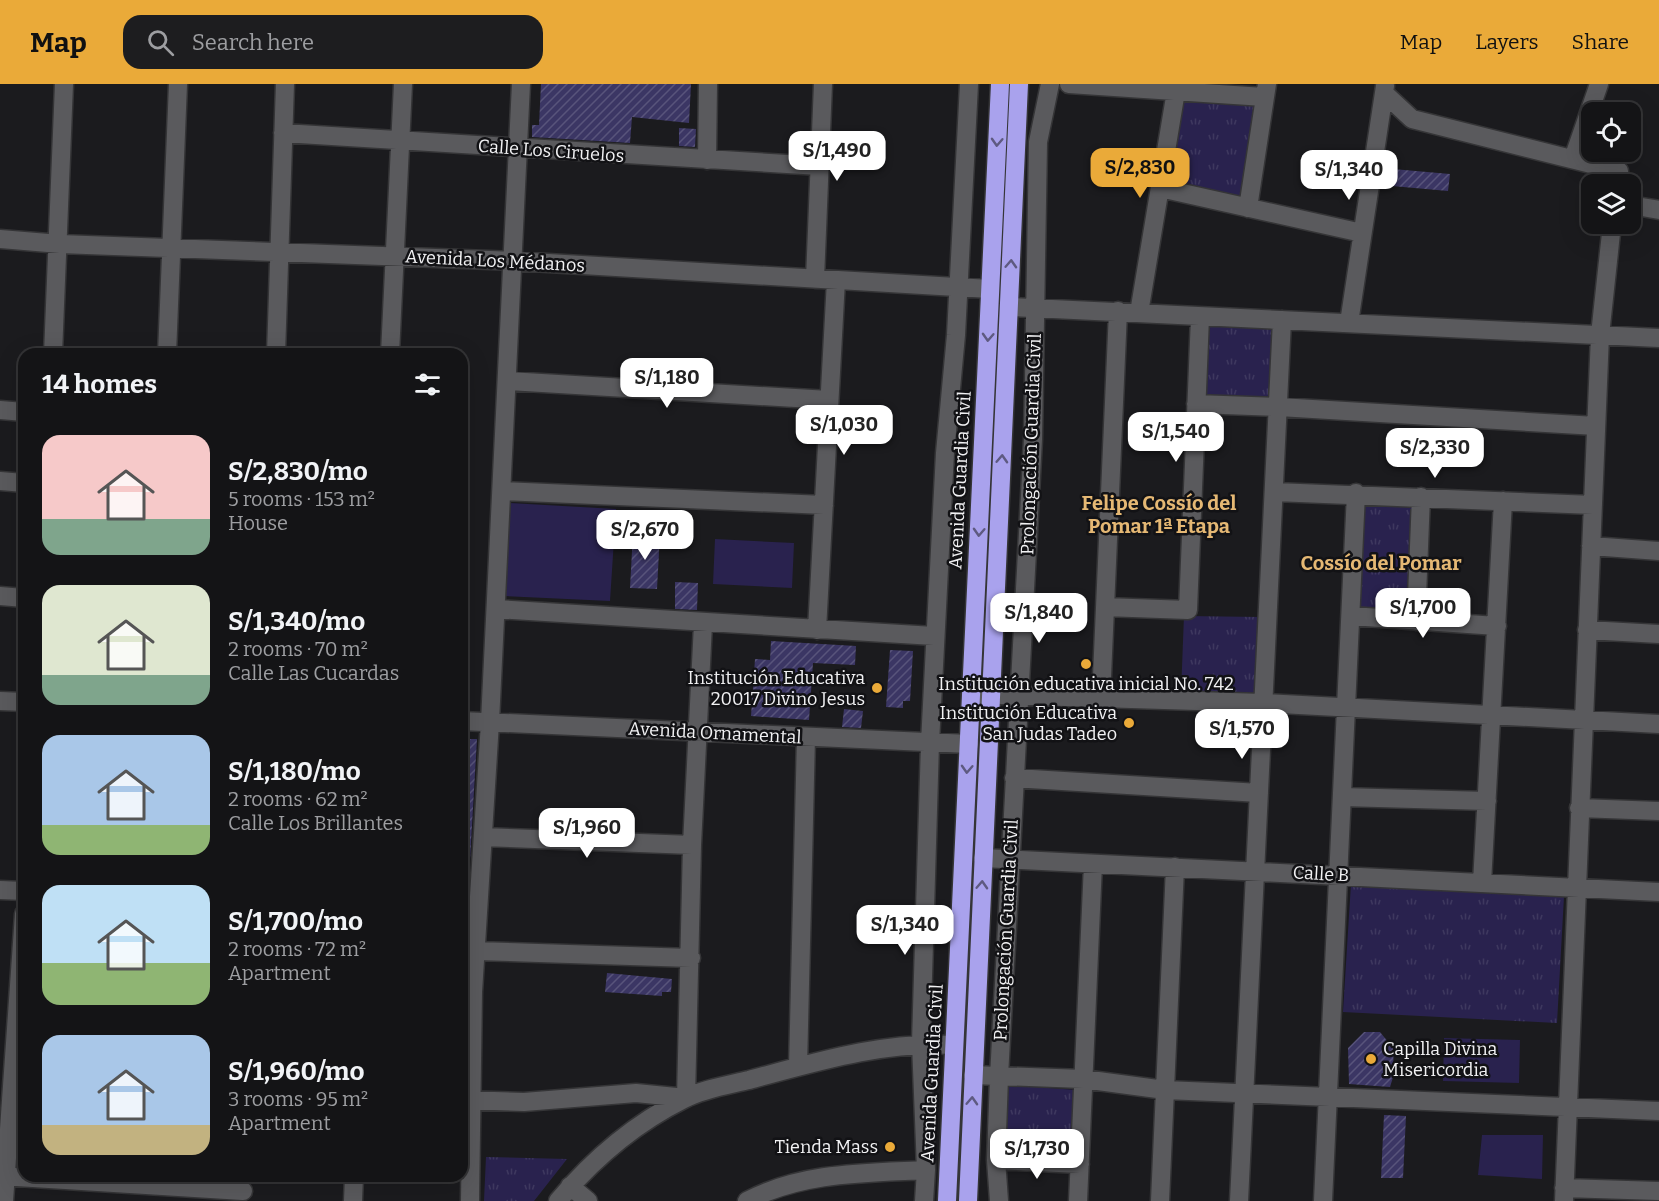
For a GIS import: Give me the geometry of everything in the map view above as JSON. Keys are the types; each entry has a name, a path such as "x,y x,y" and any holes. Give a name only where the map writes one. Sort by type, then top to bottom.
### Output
{"highway":[{"name":"Avenida Guardia Civil","path":"947,1201 1000,84"},
{"path":"968,1201 1019,84"}],"street":[{"path":"53,348 60,244 64,84"},
{"path":"167,348 178,84"},
{"path":"276,348 285,84"},
{"path":"390,348 403,84"},
{"path":"468,1083 496,609 521,84"},
{"path":"707,160 708,84"},
{"path":"815,279 823,84"},
{"path":"924,1201 926,1170 921,1043 934,636 949,400 959,287 969,84"},
{"name":"Prolongación Guardia Civil","path":"999,1201 996,1160 999,1077 1033,440 1038,142 1050,84"},
{"path":"1070,84 1176,91 1265,91 1248,208"},
{"path":"1573,159 1599,84"},
{"path":"1384,88 1412,119 1619,171 1619,174"},
{"path":"1349,323 1384,88"},
{"path":"1139,313 1176,91"},
{"name":"Calle Los Ciruelos","path":"283,134 400,140 518,150 820,166"},
{"path":"1160,188 1362,234"},
{"path":"1641,207 1659,210"},
{"path":"1611,234 1600,335 1564,1194 1659,1191"},
{"name":"Avenida Los Médanos","path":"0,239 60,244 513,261 990,289"},
{"path":"817,630 836,280"},
{"path":"1009,307 1659,338"},
{"path":"1101,699 1118,311"},
{"path":"1105,607 1188,610 1200,316"},
{"path":"1239,1201 1282,320"},
{"path":"508,381 829,400"},
{"path":"1196,404 1596,426"},
{"path":"0,410 18,412"},
{"path":"0,481 18,482"},
{"path":"502,491 824,505"},
{"path":"1275,492 1593,505"},
{"path":"1323,1201 1356,494"},
{"path":"1416,621 1421,497"},
{"path":"1482,883 1503,501"},
{"path":"1591,546 1659,551"},
{"path":"0,596 18,598"},
{"path":"496,609 703,624 934,636"},
{"path":"1351,616 1497,626"},
{"path":"686,1098 696,731 703,624"},
{"path":"1587,630 1659,634"},
{"path":"971,694 1263,703 1659,724"},
{"path":"0,701 18,702"},
{"name":"Avenida Ornamental","path":"468,721 969,744"},
{"path":"798,1066 806,737"},
{"path":"1014,778 1258,793"},
{"path":"1342,796 1487,801"},
{"path":"1580,808 1659,812"},
{"path":"483,837 692,845"},
{"name":"Calle B","path":"983,858 1659,892"},
{"path":"1078,1201 1093,864"},
{"path":"1160,1201 1175,867"},
{"path":"0,890 18,891"},
{"path":"476,951 691,958"},
{"path":"4,1201 3,1176 18,996"},
{"path":"558,1201 570,1186 624,1136 686,1098 798,1066 921,1043 954,1045"},
{"path":"974,1075 1083,1079 1165,1090 1659,1111"},
{"path":"468,1100 524,1102 636,1093 686,1098"},
{"path":"468,1134 470,1201"},
{"path":"996,1160 1080,1164"},
{"path":"747,1201 792,1184 836,1174 926,1170"},
{"path":"3,1176 18,1178"},
{"path":"49,1182 132,1193 243,1189"},
{"path":"353,1201 354,1182"},
{"path":"570,1186 588,1201"}],"green space":[{"path":"1182,96 1258,104 1245,197 1167,187"},
{"path":"1208,325 1274,327 1272,404 1202,399"},
{"path":"510,503 616,509 610,601 505,596"},
{"path":"1365,506 1418,507 1413,617 1360,614"},
{"path":"715,539 794,543 792,588 713,584"},
{"path":"1184,616 1261,617 1258,694 1181,694"},
{"path":"1351,884 1564,896 1557,1023 1343,1012"},
{"path":"1444,1038 1520,1040 1519,1083 1443,1081"},
{"path":"1005,1085 1077,1090 1074,1158 1004,1153"},
{"path":"1482,1135 1543,1135 1542,1179 1478,1175"},
{"path":"486,1157 567,1159 534,1201 484,1201"}],"building":[{"path":"541,84 691,84 689,123 632,117 630,143 532,137 532,125 539,125"},
{"path":"679,128 696,129 695,147 679,146"},
{"path":"1393,169 1450,174 1448,191 1392,186"},
{"path":"633,533 660,534 657,589 630,588"},
{"path":"675,582 698,583 697,610 675,609"},
{"path":"771,641 856,646 855,665 813,663 809,720 751,716 755,659 770,660"},
{"path":"890,650 913,651 910,701 903,701 903,708 886,707"},
{"path":"844,709 863,711 861,728 842,727"},
{"path":"468,739 477,739 470,860 468,860"},
{"path":"607,973 672,979 671,992 662,992 662,996 605,992"},
{"name":"Capilla Divina Misericordia","path":"1364,1032 1380,1032 1393,1048 1394,1074 1390,1087 1349,1084 1348,1048"},
{"path":"1384,1115 1406,1116 1403,1178 1381,1178"}],"place":[{"name":"Institución educativa inicial No. 742","path":"1086,664"},
{"name":"Institución Educativa 20017 Divino Jesus","path":"877,688"},
{"name":"Institución Educativa San Judas Tadeo","path":"1129,723"},
{"name":"Capilla Divina Misericordia","path":"1371,1059"},
{"name":"Tienda Mass","path":"890,1147"}],"district":[{"name":"Felipe Cossío del Pomar 1ª Etapa","path":"1159,514"},
{"name":"Cossío del Pomar","path":"1381,563"}]}
